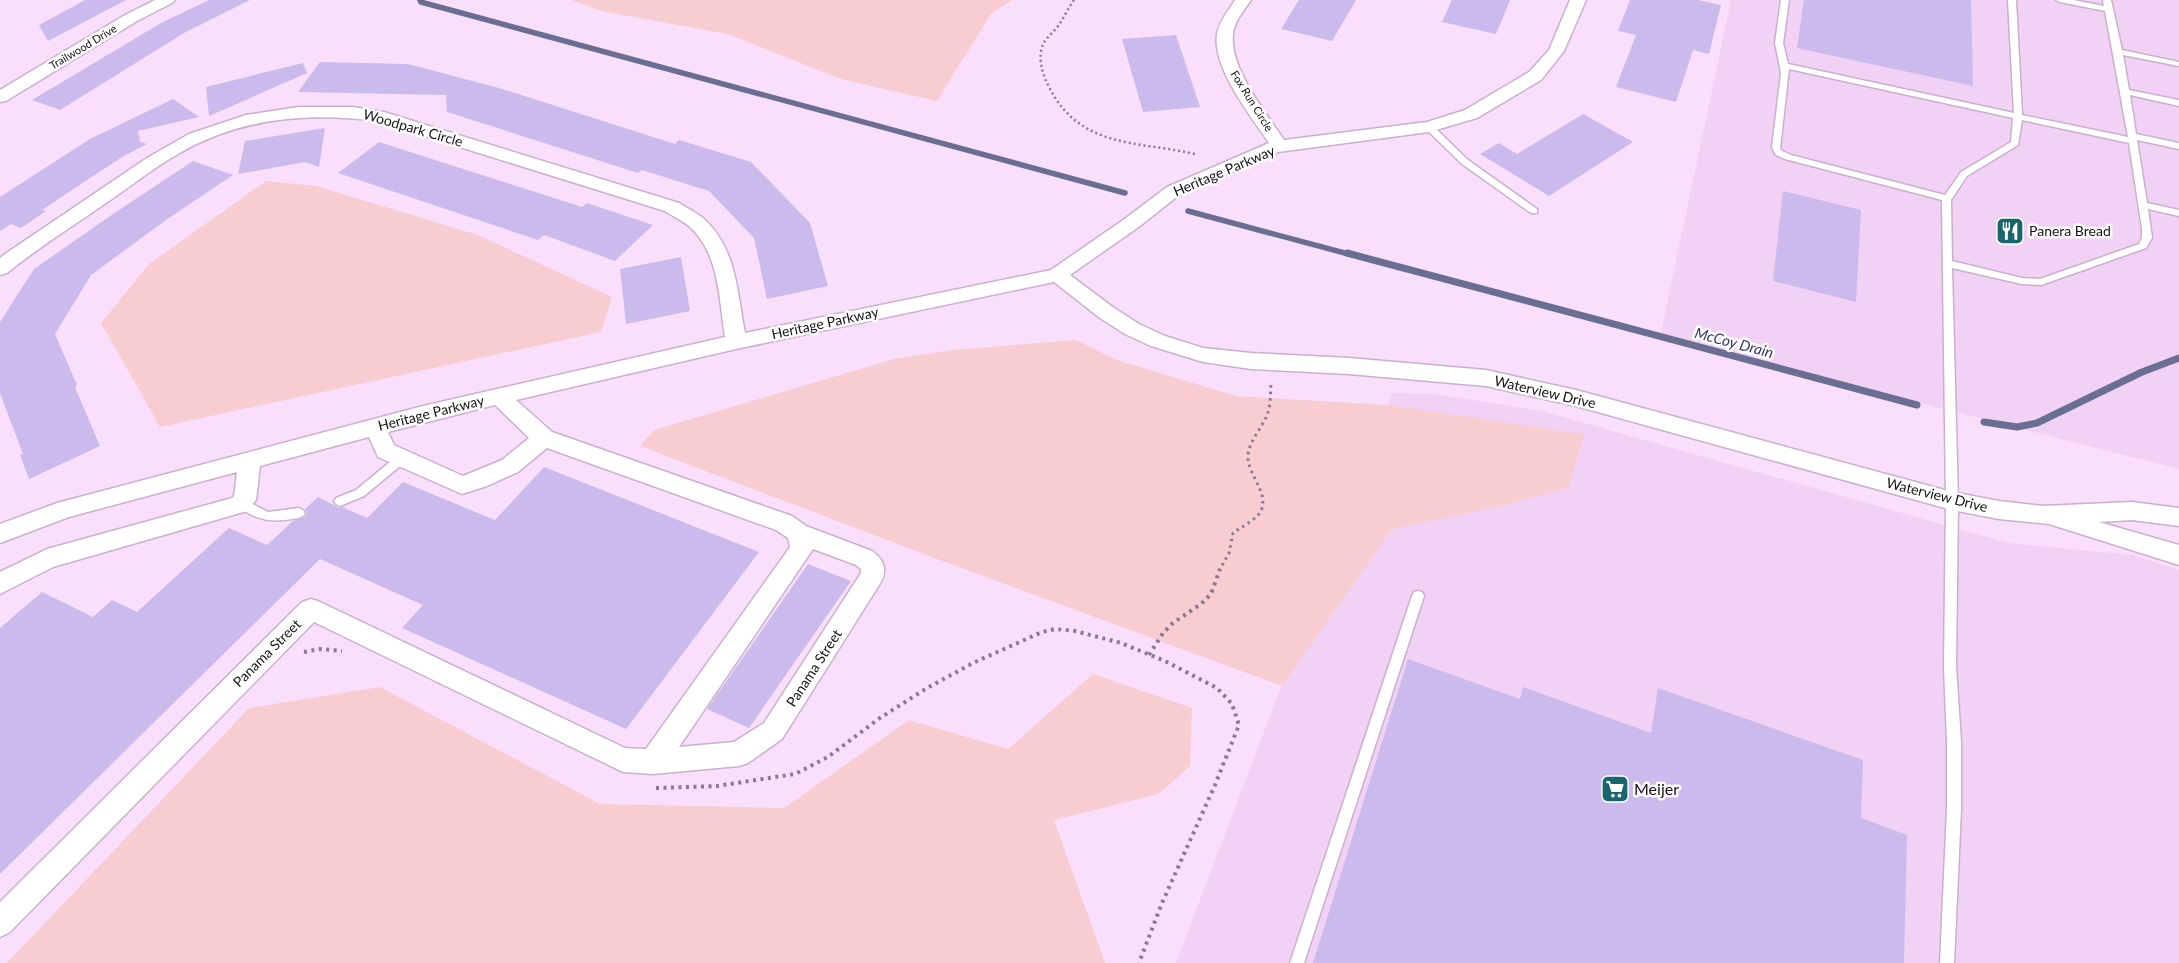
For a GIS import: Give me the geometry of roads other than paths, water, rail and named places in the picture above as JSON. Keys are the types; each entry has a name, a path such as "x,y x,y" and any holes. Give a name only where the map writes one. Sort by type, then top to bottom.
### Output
{"street":[{"name":"Trailwood Drive","path":"0,96 131,18 167,0"},
{"name":"Fox Run Circle","path":"1243,0 1225,33 1224,47 1233,74 1280,147"},
{"name":"Heritage Parkway","path":"0,534 65,509 375,427 736,342 1057,275 1133,222 1173,191 1280,147 1429,127 1471,114 1535,76 1556,51 1578,0"},
{"name":"Woodpark Circle","path":"0,268 173,149 206,134 241,122 277,114 317,110 351,111 378,116 672,207 698,224 715,246 723,264 736,342"},
{"name":"Waterview Drive","path":"1057,275 1107,313 1132,328 1158,341 1203,355 1251,361 1419,371 1495,380 1576,398 1952,501 1999,510 2043,515 2132,511 2179,517"},
{"name":"Panama Street","path":"0,922 311,609 623,760 653,762 740,754 773,731 873,575 872,564 864,558 798,533 784,523 544,438 499,397"},
{"path":"375,427 386,451 462,485 510,466 544,438"},
{"path":"0,584 47,560 241,503 245,500 250,460"},
{"name":"Waterview Drive","path":"2043,515 2179,555"},
{"path":"653,762 802,548 798,533"}],"lane":[{"path":"1785,0 1779,51 1785,66 1776,148 1779,153 1788,157 1947,198"},
{"path":"1948,963 1954,809 1954,742 1950,667 1952,501 1946,200 1964,174 2015,143 2018,115 2012,0"},
{"path":"2060,0 2109,9"},
{"path":"1947,263 2022,281 2041,282 2143,246 2147,238 2144,205 2108,0"},
{"path":"2118,52 2179,64"},
{"path":"1785,66 2018,115 2179,146"},
{"path":"2125,92 2179,103"},
{"path":"1429,127 1465,162 1534,211"},
{"path":"2144,205 2179,213"},
{"path":"340,501 360,492 402,459"},
{"path":"241,503 266,517 274,518 299,513"},
{"path":"1297,963 1418,596"}],"waterway":[{"path":"420,0 421,2 1125,193"},
{"path":"1188,211 1352,255"},
{"name":"McCoy Drain","path":"1347,253 1917,405"},
{"name":"McCoy Drain","path":"1984,422 2017,427 2037,423 2142,372 2179,358"}],"place":[{"name":"Panera Bread","path":"2010,231"},
{"name":"Meijer","path":"1615,789"}]}
